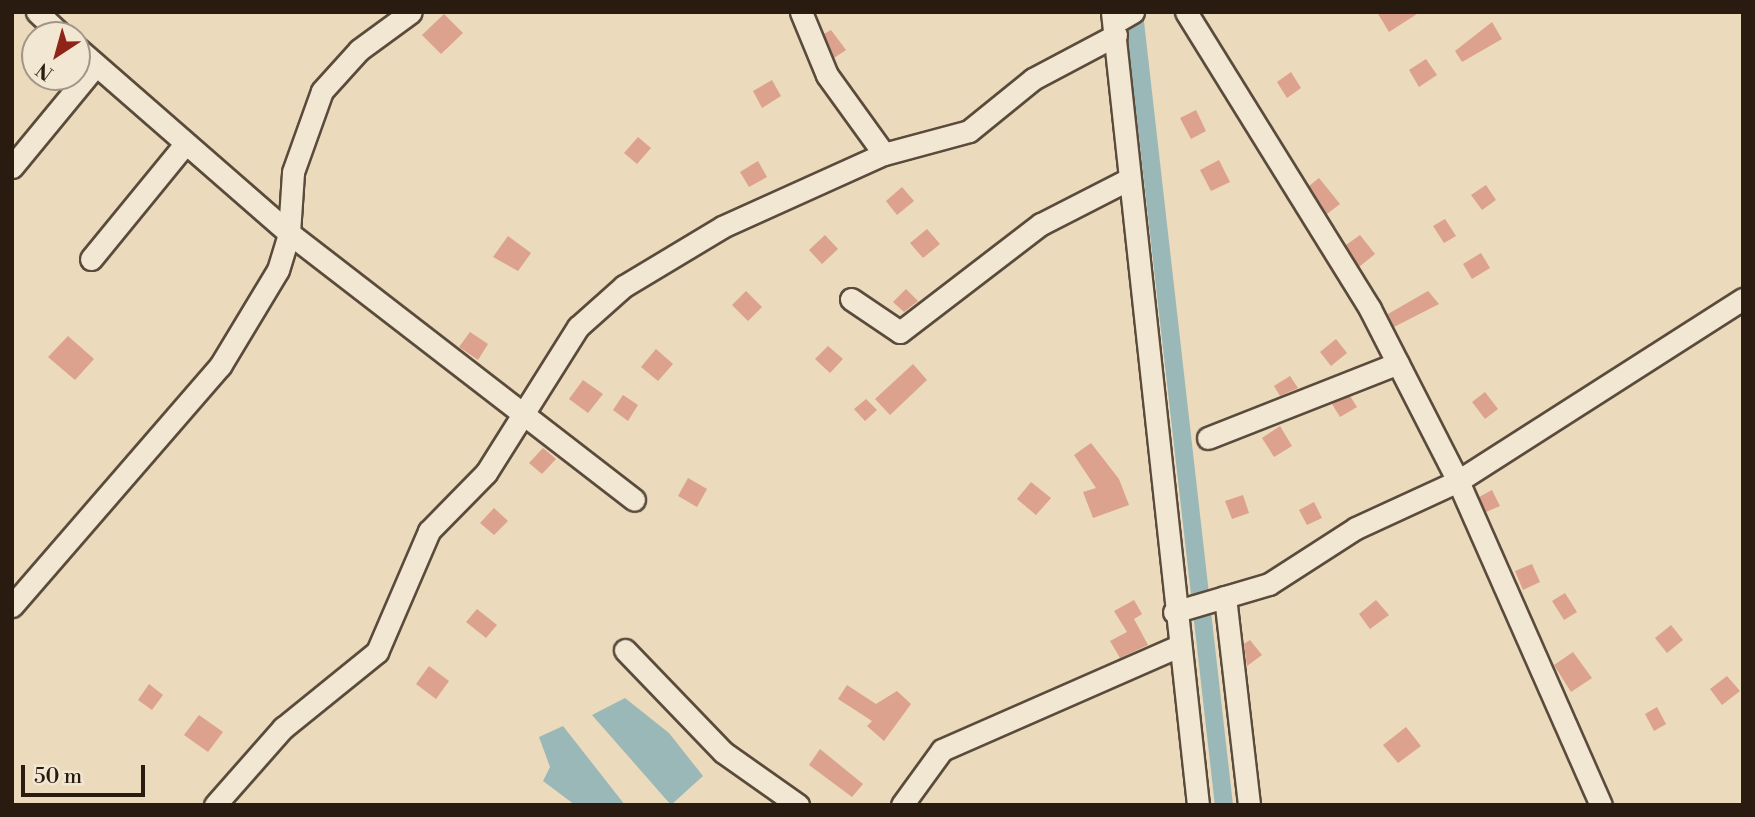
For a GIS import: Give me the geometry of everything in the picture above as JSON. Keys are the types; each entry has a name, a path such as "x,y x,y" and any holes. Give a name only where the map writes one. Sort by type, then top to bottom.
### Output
{"street":[{"path":"12,606 220,366 261,304 289,233 293,172 322,91 359,50 411,12"},
{"path":"801,12 827,75 884,154"},
{"path":"215,805 283,728 377,652 429,530 486,473 523,410 578,327 624,286 722,227 884,154 969,131 1033,79 1133,12"},
{"path":"1186,12 1398,363 1458,481 1601,805"},
{"path":"1114,23 1127,180 1198,805"},
{"path":"91,61 289,233 474,381 523,410 634,500"},
{"path":"12,167 96,65"},
{"path":"91,259 186,144"},
{"path":"851,299 900,332 1041,224 1127,180"},
{"path":"1174,612 1269,584 1356,528 1458,481 1743,299"},
{"path":"1208,438 1398,363"},
{"path":"1225,597 1249,805"},
{"path":"902,805 942,750 1179,646"},
{"path":"625,650 723,752 798,805"}],"water":[{"path":"625,698 669,733 703,776 671,805 592,715"},
{"path":"563,726 625,805 575,805 543,781 550,767 539,737"}],"building":[{"path":"1377,12 1420,12 1389,32"},
{"path":"444,14 463,33 441,54 422,35"},
{"path":"1492,22 1502,39 1462,62 1455,51"},
{"path":"831,30 846,50 834,58 824,34"},
{"path":"1426,59 1437,75 1419,87 1409,70"},
{"path":"1291,72 1301,88 1287,98 1277,82"},
{"path":"772,80 781,96 762,108 753,91"},
{"path":"1196,110 1206,131 1191,139 1180,118"},
{"path":"638,137 651,148 637,164 624,153"},
{"path":"1219,160 1230,182 1211,191 1200,170"},
{"path":"758,161 767,177 749,187 740,172"},
{"path":"1319,178 1340,204 1327,214 1309,186"},
{"path":"1486,185 1496,200 1482,210 1471,195"},
{"path":"902,187 914,201 897,215 886,201"},
{"path":"1445,219 1456,236 1444,243 1433,226"},
{"path":"927,229 940,244 923,258 910,243"},
{"path":"825,235 838,249 822,264 809,250"},
{"path":"1360,235 1375,254 1359,267 1346,245"},
{"path":"508,236 531,253 518,271 493,257"},
{"path":"1481,253 1490,268 1472,279 1463,264"},
{"path":"906,289 918,301 904,312 893,302"},
{"path":"746,291 762,307 748,321 732,305"},
{"path":"1428,291 1439,304 1394,327 1388,314"},
{"path":"470,332 488,344 478,360 459,347"},
{"path":"68,336 94,359 75,380 48,357"},
{"path":"1336,339 1347,353 1331,366 1320,352"},
{"path":"828,346 843,359 830,373 815,359"},
{"path":"656,349 673,364 658,381 641,367"},
{"path":"913,364 927,380 890,415 875,399"},
{"path":"1290,376 1298,388 1280,396 1274,386"},
{"path":"583,380 603,394 588,413 569,399"},
{"path":"1485,392 1498,409 1485,419 1472,402"},
{"path":"623,395 638,405 628,421 613,410"},
{"path":"1350,396 1357,407 1340,417 1332,404"},
{"path":"866,399 877,410 865,421 854,409"},
{"path":"1280,426 1292,446 1274,457 1262,438"},
{"path":"1091,443 1119,479 1129,505 1093,518 1083,492 1096,488 1074,455"},
{"path":"543,448 556,459 542,474 529,463"},
{"path":"688,478 707,489 697,507 678,496"},
{"path":"1031,482 1051,498 1036,515 1017,499"},
{"path":"1492,490 1500,506 1486,512 1479,497"},
{"path":"1243,495 1249,513 1232,519 1225,501"},
{"path":"1314,502 1322,518 1307,525 1299,510"},
{"path":"494,508 508,521 494,535 480,523"},
{"path":"1532,564 1540,582 1523,590 1515,571"},
{"path":"1565,593 1577,612 1564,620 1552,601"},
{"path":"1134,600 1142,614 1134,619 1148,645 1120,658 1110,641 1127,632 1114,611"},
{"path":"1376,600 1389,615 1370,629 1359,614"},
{"path":"477,609 497,625 486,638 466,622"},
{"path":"1671,625 1683,640 1667,653 1655,638"},
{"path":"1250,640 1262,655 1247,666 1244,644"},
{"path":"1573,652 1592,678 1571,692 1554,665"},
{"path":"429,666 449,681 436,699 416,684"},
{"path":"1727,676 1740,691 1722,705 1710,689"},
{"path":"149,684 163,695 152,710 138,700"},
{"path":"847,685 876,704 897,691 911,704 884,741 867,726 872,721 838,699"},
{"path":"1657,707 1666,724 1654,731 1645,714"},
{"path":"199,715 223,732 208,752 184,735"},
{"path":"1406,727 1421,746 1398,763 1383,745"},
{"path":"820,749 863,784 852,797 809,765"}],"waterway":[{"path":"1135,22 1224,805"}]}
